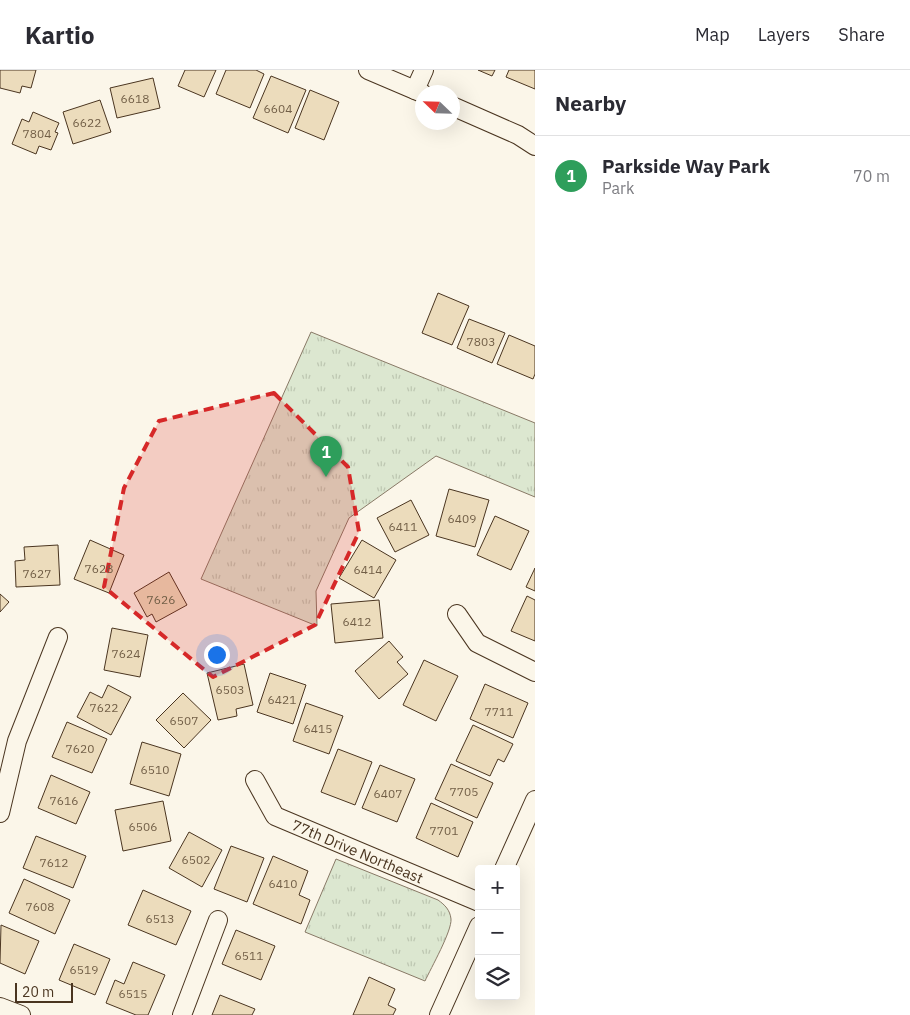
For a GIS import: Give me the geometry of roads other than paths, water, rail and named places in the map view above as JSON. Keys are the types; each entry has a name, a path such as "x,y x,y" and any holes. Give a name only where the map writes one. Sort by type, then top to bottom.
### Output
{"street":[{"path":"368,70 415,90"},
{"path":"421,85 424,70"},
{"path":"460,109 518,134 535,146"},
{"path":"457,614 477,643 535,672"},
{"path":"0,813 17,741 58,637"},
{"name":"77th Drive Northeast","path":"255,780 275,816 475,900"},
{"path":"506,865 535,800"},
{"path":"182,1015 218,920"},
{"path":"439,1015 475,935"},
{"path":"0,1007 21,1015"}],"place":[{"name":"Parkside Way Park","path":"326,477"}]}
